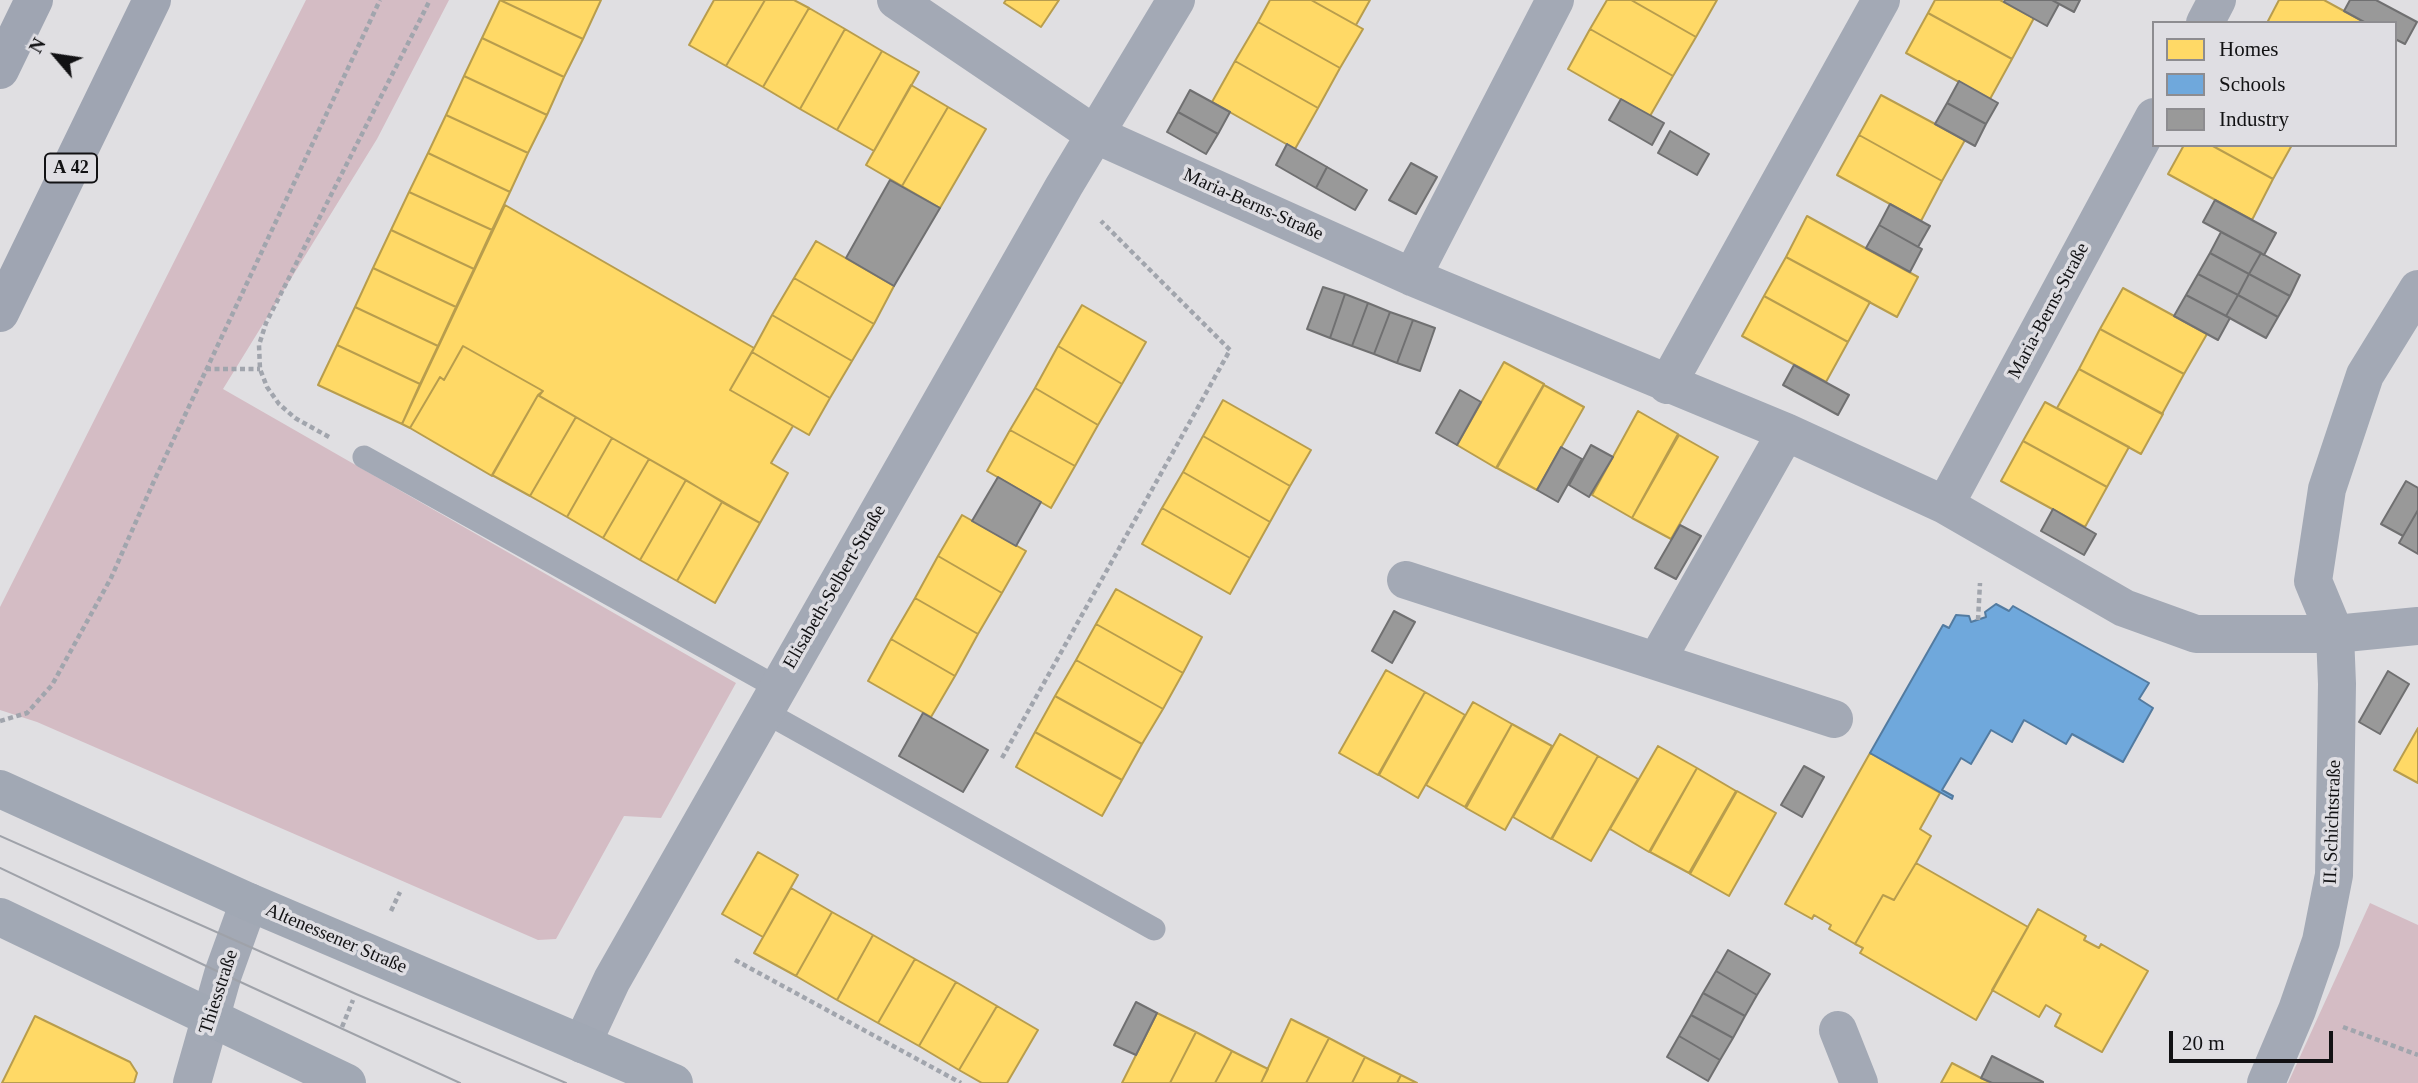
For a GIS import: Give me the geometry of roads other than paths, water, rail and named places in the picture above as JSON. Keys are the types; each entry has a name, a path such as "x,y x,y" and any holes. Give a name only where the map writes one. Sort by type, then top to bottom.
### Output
{"highway":[{"path":"0,70 34,0"},
{"name":"A 42","path":"0,313 151,7"}],"main road":[{"name":"Altenessener Straße","path":"0,789 249,902 674,1083"},
{"path":"0,917 347,1083"}],"street":[{"path":"896,0 1094,134"},
{"name":"Elisabeth-Selbert-Straße","path":"582,1044 612,980 771,700 1094,134 1176,0"},
{"path":"1412,277 1555,0"},
{"path":"1667,385 1881,0"},
{"path":"2206,21 2217,0"},
{"name":"Maria-Berns-Straße","path":"1945,505 2152,121"},
{"name":"Maria-Berns-Straße","path":"1094,134 1412,277 1667,385 1786,432 1945,505 2124,608 2196,634 2334,634"},
{"name":"II. Schichtstraße","path":"2266,1083 2297,1010 2321,941 2333,875 2337,684 2334,634 2314,581 2326,489 2365,375 2418,289"},
{"path":"1657,660 1786,432"},
{"path":"1406,579 1834,719"},
{"path":"2334,634 2418,626"},
{"name":"Thiesstraße","path":"192,1083 210,1016 249,902"},
{"path":"1838,1030 1859,1083"}],"lane":[{"path":"364,457 1154,929"}],"tram line":[{"path":"0,836 356,994 566,1083"},
{"path":"0,868 460,1083"}]}
